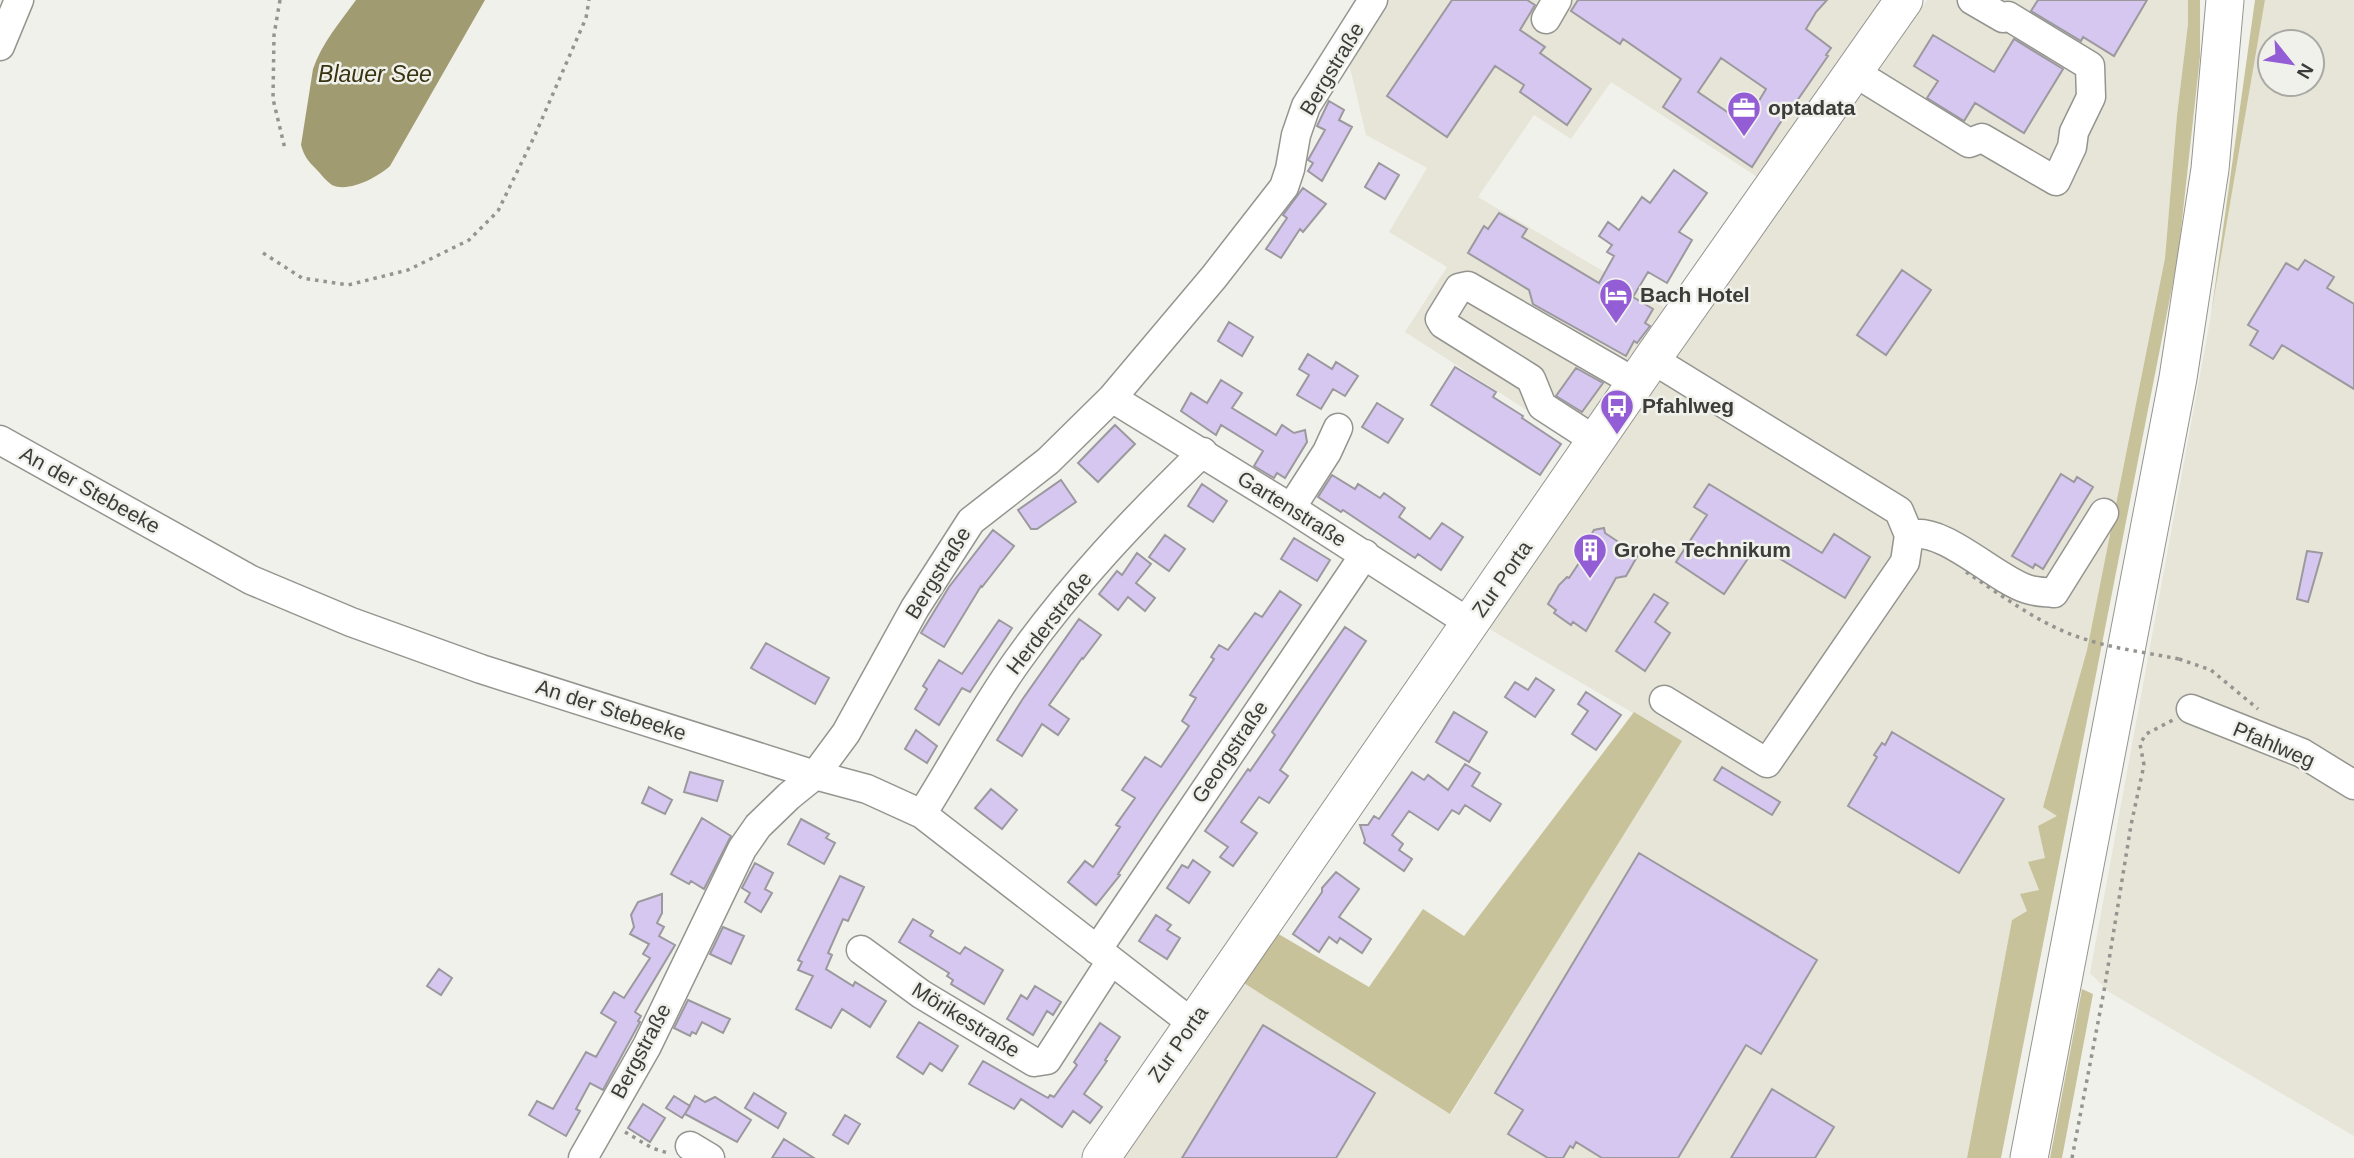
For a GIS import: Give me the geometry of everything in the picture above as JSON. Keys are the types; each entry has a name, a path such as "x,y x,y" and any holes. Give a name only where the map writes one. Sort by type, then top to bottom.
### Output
{"main road":[{"name":"Zur Porta","path":"1101,1158 1644,371 1904,0"},
{"path":"2029,1158 2180,365 2210,169 2225,0"}],"street":[{"path":"0,46 19,0"},
{"name":"Bergstraße","path":"583,1158 647,1046 742,849 758,826 815,775 846,733 915,608 971,521 1048,461 1112,398 1214,277 1284,187 1306,106 1373,0"},
{"path":"1854,72 1969,143 1982,138 2056,181 2072,147 2074,132 2091,97 2093,84 2090,66 2008,16 2003,18 1972,0"},
{"path":"1596,441 1542,406 1531,379 1443,324 1440,319 1460,288 1468,286 1644,371 1899,512 1909,535 1905,562 1767,762 1664,700"},
{"name":"Gartenstraße","path":"1112,398 1203,452 1471,624"},
{"path":"1291,508 1327,452 1338,428"},
{"name":"An der Stebeeke","path":"0,440 251,580 351,622 481,669 867,789 922,814 1192,1023"},
{"name":"Herderstraße","path":"922,814 1017,660 1096,562 1147,506 1203,452"},
{"path":"1909,535 1918,532 1952,545 2026,589 2054,593 2104,513"},
{"name":"Georgstraße","path":"1104,955 1365,554"},
{"name":"Pfahlweg","path":"2191,709 2302,753 2354,785"},
{"name":"Mörikestraße","path":"861,950 921,994 1034,1062 1047,1060 1104,955"}],"path":[{"path":"280,0 274,35 273,99 285,149"},
{"path":"263,253 302,278 348,285 408,270 469,240 498,211 536,135 586,18 589,0"},
{"path":"1966,572 2053,626 2075,636 2179,659 2211,670 2264,715"},
{"path":"2072,1158 2144,765 2140,744 2146,734 2191,709"},
{"path":"604,1120 652,1148 679,1157 700,1152"}],"shaded area":[{"path":"1363,0 1884,0 1762,180 1611,82 1571,139 1534,115 1478,197 1672,312 1581,445 1405,332 1447,267 1389,232 1427,168 1366,135 1342,34"},
{"path":"1927,0 2188,0 2188,24 2165,258 2087,650 2044,807 2058,815 2045,859 2029,862 2039,890 2027,911 2012,920 1967,1158 1116,1158 1236,978 1451,1114 1681,741 1486,627"},
{"path":"2188,0 2200,0 2200,57 2178,257 2001,1158 1967,1158 2012,920 2027,911 2020,894 2039,890 2028,862 2045,858 2038,826 2057,816 2043,807 2087,650 2165,258 2188,24"},
{"path":"2255,0 2265,0 2260,28 2256,28 2256,52 2211,315"},
{"path":"2265,0 2354,0 2354,1136 2109,992 2090,973 2211,315 2256,52 2256,98 2326,98 2326,28 2260,28"},
{"path":"1634,712 1682,741 1450,1114 1236,978 1270,929 1369,987 1423,909 1464,936"},
{"path":"2082,989 2093,994 2062,1158 2050,1158"}],"water":[{"name":"Blauer See","path":"356,0 485,0 390,166 363,183 339,187 332,185 311,163 301,145 313,69 326,42"}],"building":[{"path":"1452,0 1527,0 1535,5 1520,30 1545,47 1540,53 1591,89 1567,125 1520,92 1524,85 1495,66 1447,137 1387,96"},
{"path":"1578,0 1827,0 1806,29 1831,48 1752,167 1663,107 1681,79 1623,39 1620,44 1571,11","holes":["1721,58 1766,89 1745,124 1698,92"]},
{"path":"2038,0 2147,0 2114,56 2083,37 2081,41 2031,11"},
{"path":"1933,35 1994,72 2014,39 2063,69 2024,133 1975,103 1964,121 1927,98 1938,81 1914,66"},
{"path":"1329,101 1344,110 1339,120 1352,127 1322,181 1308,171 1313,163 1308,160 1325,130 1317,126"},
{"path":"1379,163 1399,175 1385,199 1365,187"},
{"path":"1674,170 1707,193 1679,232 1692,240 1667,283 1648,272 1633,297 1653,309 1645,323 1650,326 1637,343 1634,341 1626,356 1533,304 1529,290 1468,253 1484,226 1488,229 1499,213 1527,229 1522,237 1599,283 1614,256 1607,252 1612,245 1599,236 1608,222 1619,230 1642,197 1650,203"},
{"path":"1303,188 1326,204 1303,232 1300,229 1281,258 1266,249 1287,218 1283,215"},
{"path":"2305,260 2334,277 2327,288 2354,304 2354,389 2282,345 2273,359 2250,345 2258,331 2248,325 2286,263 2298,270"},
{"path":"1902,270 1931,290 1886,355 1857,335"},
{"path":"1229,322 1253,337 1242,356 1218,341"},
{"path":"1308,354 1332,369 1336,362 1358,376 1345,396 1333,389 1321,409 1297,395 1309,375 1299,369"},
{"path":"1455,367 1496,392 1493,397 1561,444 1540,475 1431,405"},
{"path":"1576,368 1603,383 1582,412 1556,396"},
{"path":"1221,380 1242,393 1232,408 1276,435 1282,425 1294,433 1305,430 1307,442 1285,478 1277,473 1274,478 1254,466 1263,451 1221,425 1216,435 1181,411 1191,393 1207,403"},
{"path":"1377,403 1403,419 1388,443 1362,427"},
{"path":"1115,425 1135,444 1098,482 1078,463"},
{"path":"2061,474 2074,482 2077,477 2093,487 2043,569 2035,564 2033,568 2012,556"},
{"path":"1332,475 1355,489 1358,484 1380,498 1384,493 1405,508 1399,517 1430,539 1442,523 1463,537 1441,570 1418,554 1415,558 1343,510 1341,512 1318,497"},
{"path":"1061,480 1076,502 1037,529 1031,529 1018,510"},
{"path":"1202,484 1227,501 1213,522 1188,506"},
{"path":"1709,484 1822,553 1834,534 1870,557 1845,598 1757,545 1724,594 1676,562 1707,515 1694,507"},
{"name":"Grohe Technikum","path":"1604,528 1605,533 1638,555 1626,576 1616,578 1586,631 1573,622 1571,625 1554,613 1556,610 1548,604 1559,585 1569,578 1585,554 1583,548 1594,530"},
{"path":"993,530 1014,546 981,586 944,647 921,633 949,587"},
{"path":"1165,535 1185,549 1169,571 1149,557"},
{"path":"1294,538 1330,560 1317,581 1281,559"},
{"path":"2307,551 2322,553 2308,602 2297,599"},
{"path":"1137,553 1151,564 1136,583 1155,598 1145,611 1128,597 1118,610 1099,594 1117,571 1122,575"},
{"path":"1280,591 1301,605 1159,812 1118,874 1120,875 1096,905 1068,882 1085,861 1093,867 1120,827 1116,825 1135,798 1122,790 1145,757 1161,767 1189,726 1182,721 1196,698 1190,695 1214,659 1211,657 1219,645 1228,650 1255,613 1262,617"},
{"path":"1654,594 1668,603 1655,622 1670,633 1645,671 1616,651"},
{"path":"1079,619 1101,635 1049,705 1069,719 1058,735 1042,724 1022,756 997,740"},
{"path":"999,620 1012,628 970,692 962,688 939,725 915,709 927,689 923,686 939,660 962,674"},
{"path":"1345,627 1366,641 1280,770 1288,776 1269,803 1259,797 1241,822 1257,833 1233,866 1220,857 1228,847 1205,831 1275,735 1272,732"},
{"path":"766,643 829,678 815,704 751,668"},
{"path":"1536,678 1554,690 1535,717 1505,697 1515,682 1528,690"},
{"path":"1586,692 1621,715 1596,750 1572,734 1588,711 1578,704"},
{"path":"1454,712 1487,732 1469,762 1436,742"},
{"path":"916,730 937,746 927,763 905,749"},
{"path":"1892,732 2004,799 1959,873 1848,806 1877,757 1874,755 1882,743 1885,745"},
{"path":"1465,764 1480,773 1472,786 1501,804 1490,821 1465,805 1459,814 1452,810 1438,830 1409,811 1392,835 1403,844 1399,850 1412,859 1404,871 1364,843 1360,825 1368,825 1374,816 1379,819 1412,772 1424,780 1428,775 1448,790"},
{"path":"1722,767 1780,802 1772,815 1714,780"},
{"path":"690,772 723,781 717,801 684,792"},
{"path":"649,787 672,800 665,814 642,803"},
{"path":"991,789 1017,810 1002,829 975,808"},
{"path":"702,818 731,836 704,889 671,874"},
{"path":"801,819 829,834 826,838 835,843 824,864 788,844"},
{"path":"1639,853 1817,960 1761,1054 1746,1045 1678,1158 1602,1158 1576,1142 1573,1148 1570,1146 1563,1158 1548,1158 1508,1134 1523,1110 1495,1093"},
{"path":"1193,860 1210,872 1189,903 1167,888 1182,865 1188,868"},
{"path":"755,863 773,873 765,889 772,893 761,912 745,902 750,893 742,888"},
{"path":"1336,872 1359,889 1339,917 1371,939 1362,953 1340,938 1337,943 1329,937 1319,952 1293,934 1322,892 1322,888"},
{"path":"840,876 864,887 848,921 843,919 828,953 832,955 826,969 853,986 855,982 886,1001 870,1027 842,1009 831,1028 796,1009 813,976 798,970 802,962 798,960"},
{"path":"662,894 662,913 657,923 664,927 659,936 675,945 635,1012 641,1016 638,1021 640,1022 603,1090 590,1083 576,1109 580,1111 566,1136 529,1115 537,1101 553,1109 586,1052 596,1057 616,1022 601,1013 614,992 624,998 650,958 643,954 649,944 630,934 634,927 631,915 638,902"},
{"path":"1156,915 1171,925 1167,930 1180,938 1167,959 1139,941"},
{"path":"913,919 933,931 930,936 960,954 965,947 1003,970 984,1004 951,984 953,980 947,976 949,973 899,942"},
{"path":"723,927 744,936 731,964 710,954"},
{"path":"439,969 452,978 441,995 427,986"},
{"path":"1035,986 1061,1002 1053,1015 1047,1011 1033,1035 1007,1019 1021,995 1027,999"},
{"path":"688,1000 730,1019 723,1033 702,1022 696,1034 692,1032 690,1036 674,1028"},
{"path":"919,1022 958,1046 942,1071 930,1063 923,1074 897,1057"},
{"path":"1100,1023 1120,1037 1084,1094 1102,1107 1090,1123 1073,1111 1062,1127 1021,1099 1014,1109 969,1084 983,1061 1048,1098 1050,1095 1054,1097 1077,1065 1074,1062"},
{"path":"1263,1025 1375,1093 1336,1158 1182,1158"},
{"path":"1772,1089 1834,1127 1815,1158 1731,1158"},
{"path":"754,1093 786,1113 778,1128 745,1108"},
{"path":"674,1096 690,1106 682,1118 666,1108"},
{"path":"695,1096 705,1102 715,1097 751,1120 737,1142 685,1114"},
{"path":"643,1104 665,1118 650,1142 628,1128"},
{"path":"845,1115 860,1124 848,1144 833,1135"},
{"path":"784,1139 814,1158 772,1158"}],"place":[{"name":"optadata","path":"1744,138"},
{"name":"Bach Hotel","path":"1616,325"},
{"name":"Pfahlweg","path":"1617,436"},
{"name":"Grohe Technikum","path":"1590,580"}]}
